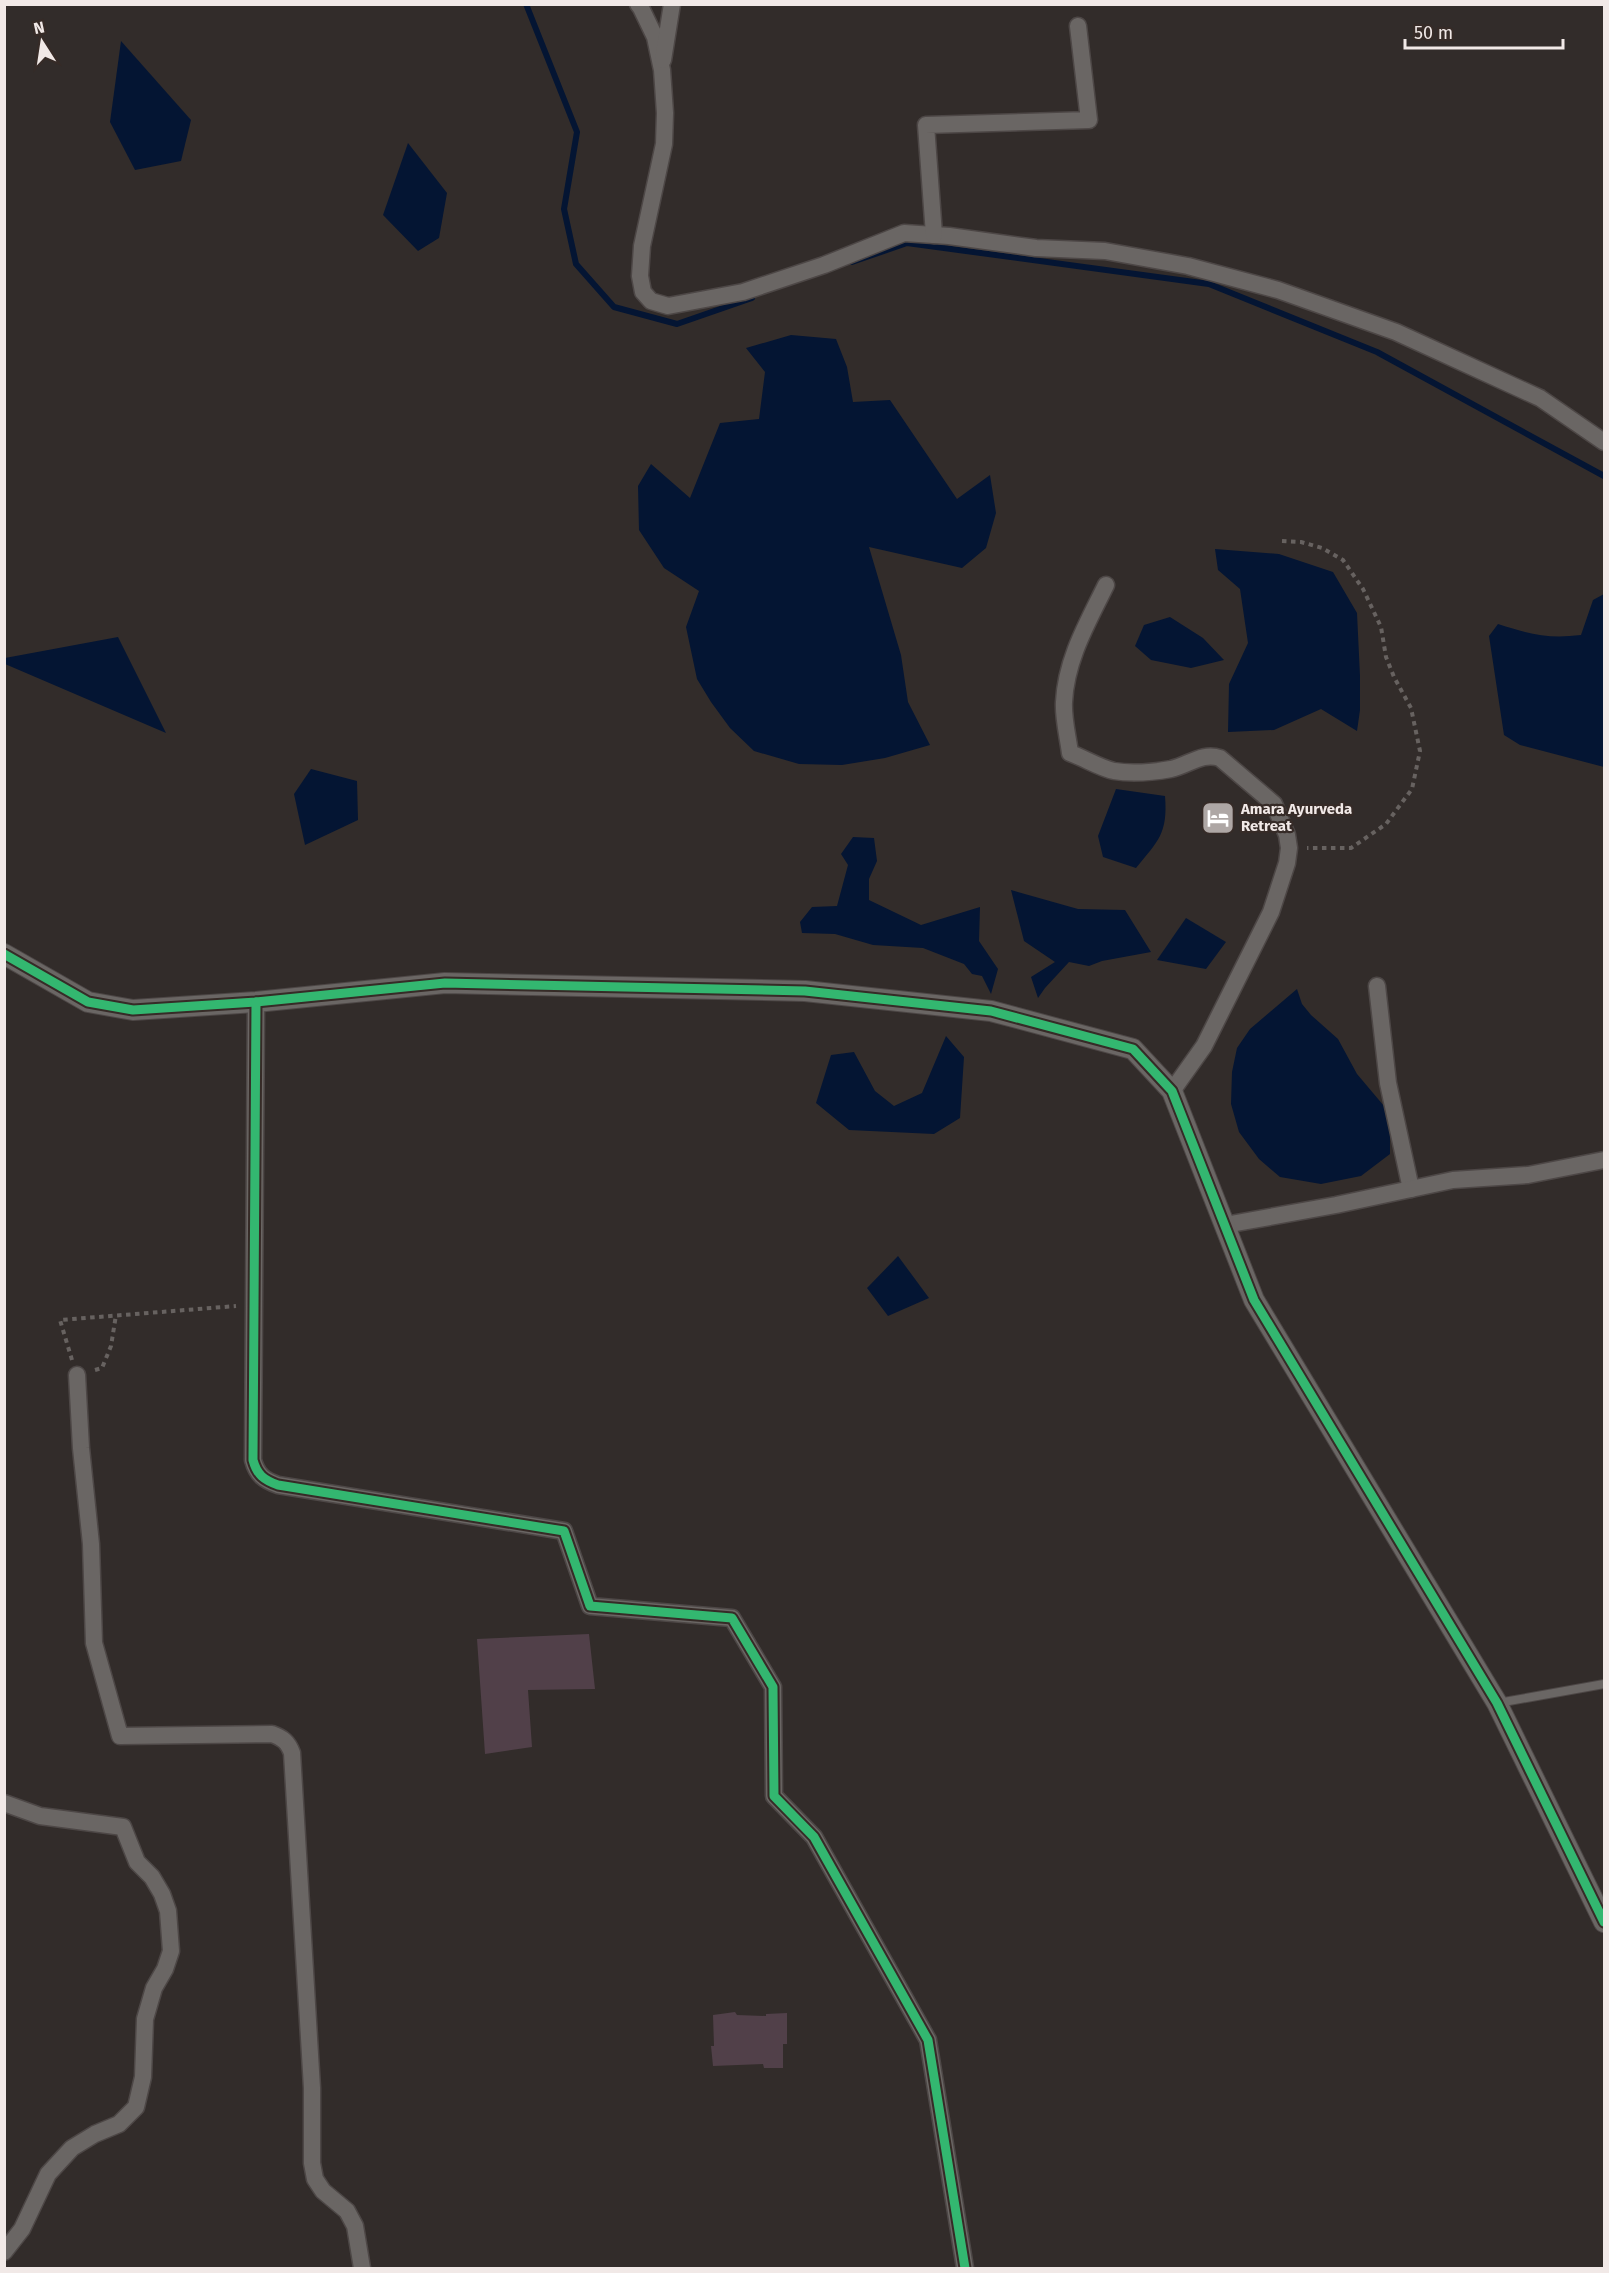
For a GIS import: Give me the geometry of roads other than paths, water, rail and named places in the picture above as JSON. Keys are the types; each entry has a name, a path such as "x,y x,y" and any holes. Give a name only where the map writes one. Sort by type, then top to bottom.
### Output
{"street":[{"path":"638,4 655,37 662,70 665,113 664,144 642,246 640,276 643,292 651,301 668,306 743,292 824,265 904,233 1036,248 1106,251 1188,266 1278,290 1396,332 1540,398 1605,442"},
{"path":"662,70 672,4"},
{"path":"934,235 926,125 1089,120 1078,26"},
{"path":"1106,585 1079,641 1068,672 1063,704 1070,753 1114,771 1156,771 1174,768 1202,757 1212,755 1220,758 1274,804 1287,835 1289,848 1287,863 1271,912 1204,1046 1173,1091"},
{"path":"4,954 88,1002 133,1010 256,1002 445,983 805,991 991,1011 1133,1048 1173,1091 1254,1300 1497,1703 1605,1922"},
{"path":"1377,986 1388,1083 1411,1189"},
{"path":"256,1002 253,1460 256,1471 265,1480 278,1485 564,1531 590,1606 732,1618 773,1687 774,1796 814,1837 928,2040 965,2268"},
{"path":"1225,1225 1453,1180 1528,1175 1605,1160"},
{"path":"76,1375 91,1544 94,1643 120,1736 272,1734 289,1744 292,1754 312,2088 312,2163 315,2179 323,2191 347,2211 355,2226 362,2268"},
{"path":"4,1803 40,1816 123,1827 137,1862 152,1877 162,1894 168,1911 171,1951 165,1970 154,1988 145,2019 143,2077 136,2107 119,2124 72,2148 48,2174 22,2229 4,2252"}],"lane":[{"path":"1497,1703 1605,1684"}],"water":[{"path":"121,41 191,120 181,161 135,170 110,122"},
{"path":"408,143 447,193 439,238 418,251 383,215"},
{"path":"791,335 836,339 847,367 853,402 890,400 957,499 990,475 996,513 986,548 962,568 869,547 901,655 908,702 930,745 885,758 842,765 799,764 754,751 730,728 697,679 686,627 699,591 664,568 639,530 638,486 651,464 690,498 720,423 759,419 765,372 746,348"},
{"path":"1215,549 1279,554 1333,572 1357,613 1360,710 1357,731 1321,709 1274,730 1228,732 1229,684 1248,643 1240,589 1218,570"},
{"path":"1604,594 1604,767 1520,745 1504,735 1489,636 1498,624 1539,635 1581,635 1593,600"},
{"path":"1170,617 1203,638 1224,660 1191,668 1151,660 1135,646 1144,625"},
{"path":"118,637 166,733 5,664 5,658"},
{"path":"311,769 357,781 358,820 305,845 294,794"},
{"path":"1116,789 1165,796 1165,819 1160,836 1136,868 1103,857 1098,836"},
{"path":"853,837 874,838 877,861 869,879 869,900 921,925 980,907 979,941 998,969 991,994 982,976 972,974 964,964 923,948 873,945 835,934 802,933 800,922 812,907 837,906 848,865 841,854"},
{"path":"1011,890 1078,909 1125,910 1151,952 1102,961 1089,966 1069,962 1038,998 1031,977 1055,962 1024,941"},
{"path":"1186,918 1226,942 1206,969 1157,960"},
{"path":"1297,989 1302,1004 1338,1039 1357,1074 1384,1106 1390,1133 1390,1154 1361,1176 1321,1184 1280,1177 1259,1159 1239,1132 1231,1104 1232,1072 1237,1048 1250,1029"},
{"path":"946,1036 964,1057 960,1118 934,1134 849,1130 816,1103 831,1055 854,1052 875,1091 894,1106 922,1093"},
{"path":"898,1256 929,1298 888,1316 867,1288"}],"waterway":[{"path":"526,4 577,132 564,209 576,264 614,307 677,324 752,298"},
{"path":"852,262 907,243 1209,284 1377,352 1604,476"}],"place":[{"name":"Amara Ayurveda Retreat","path":"1218,818"}]}
